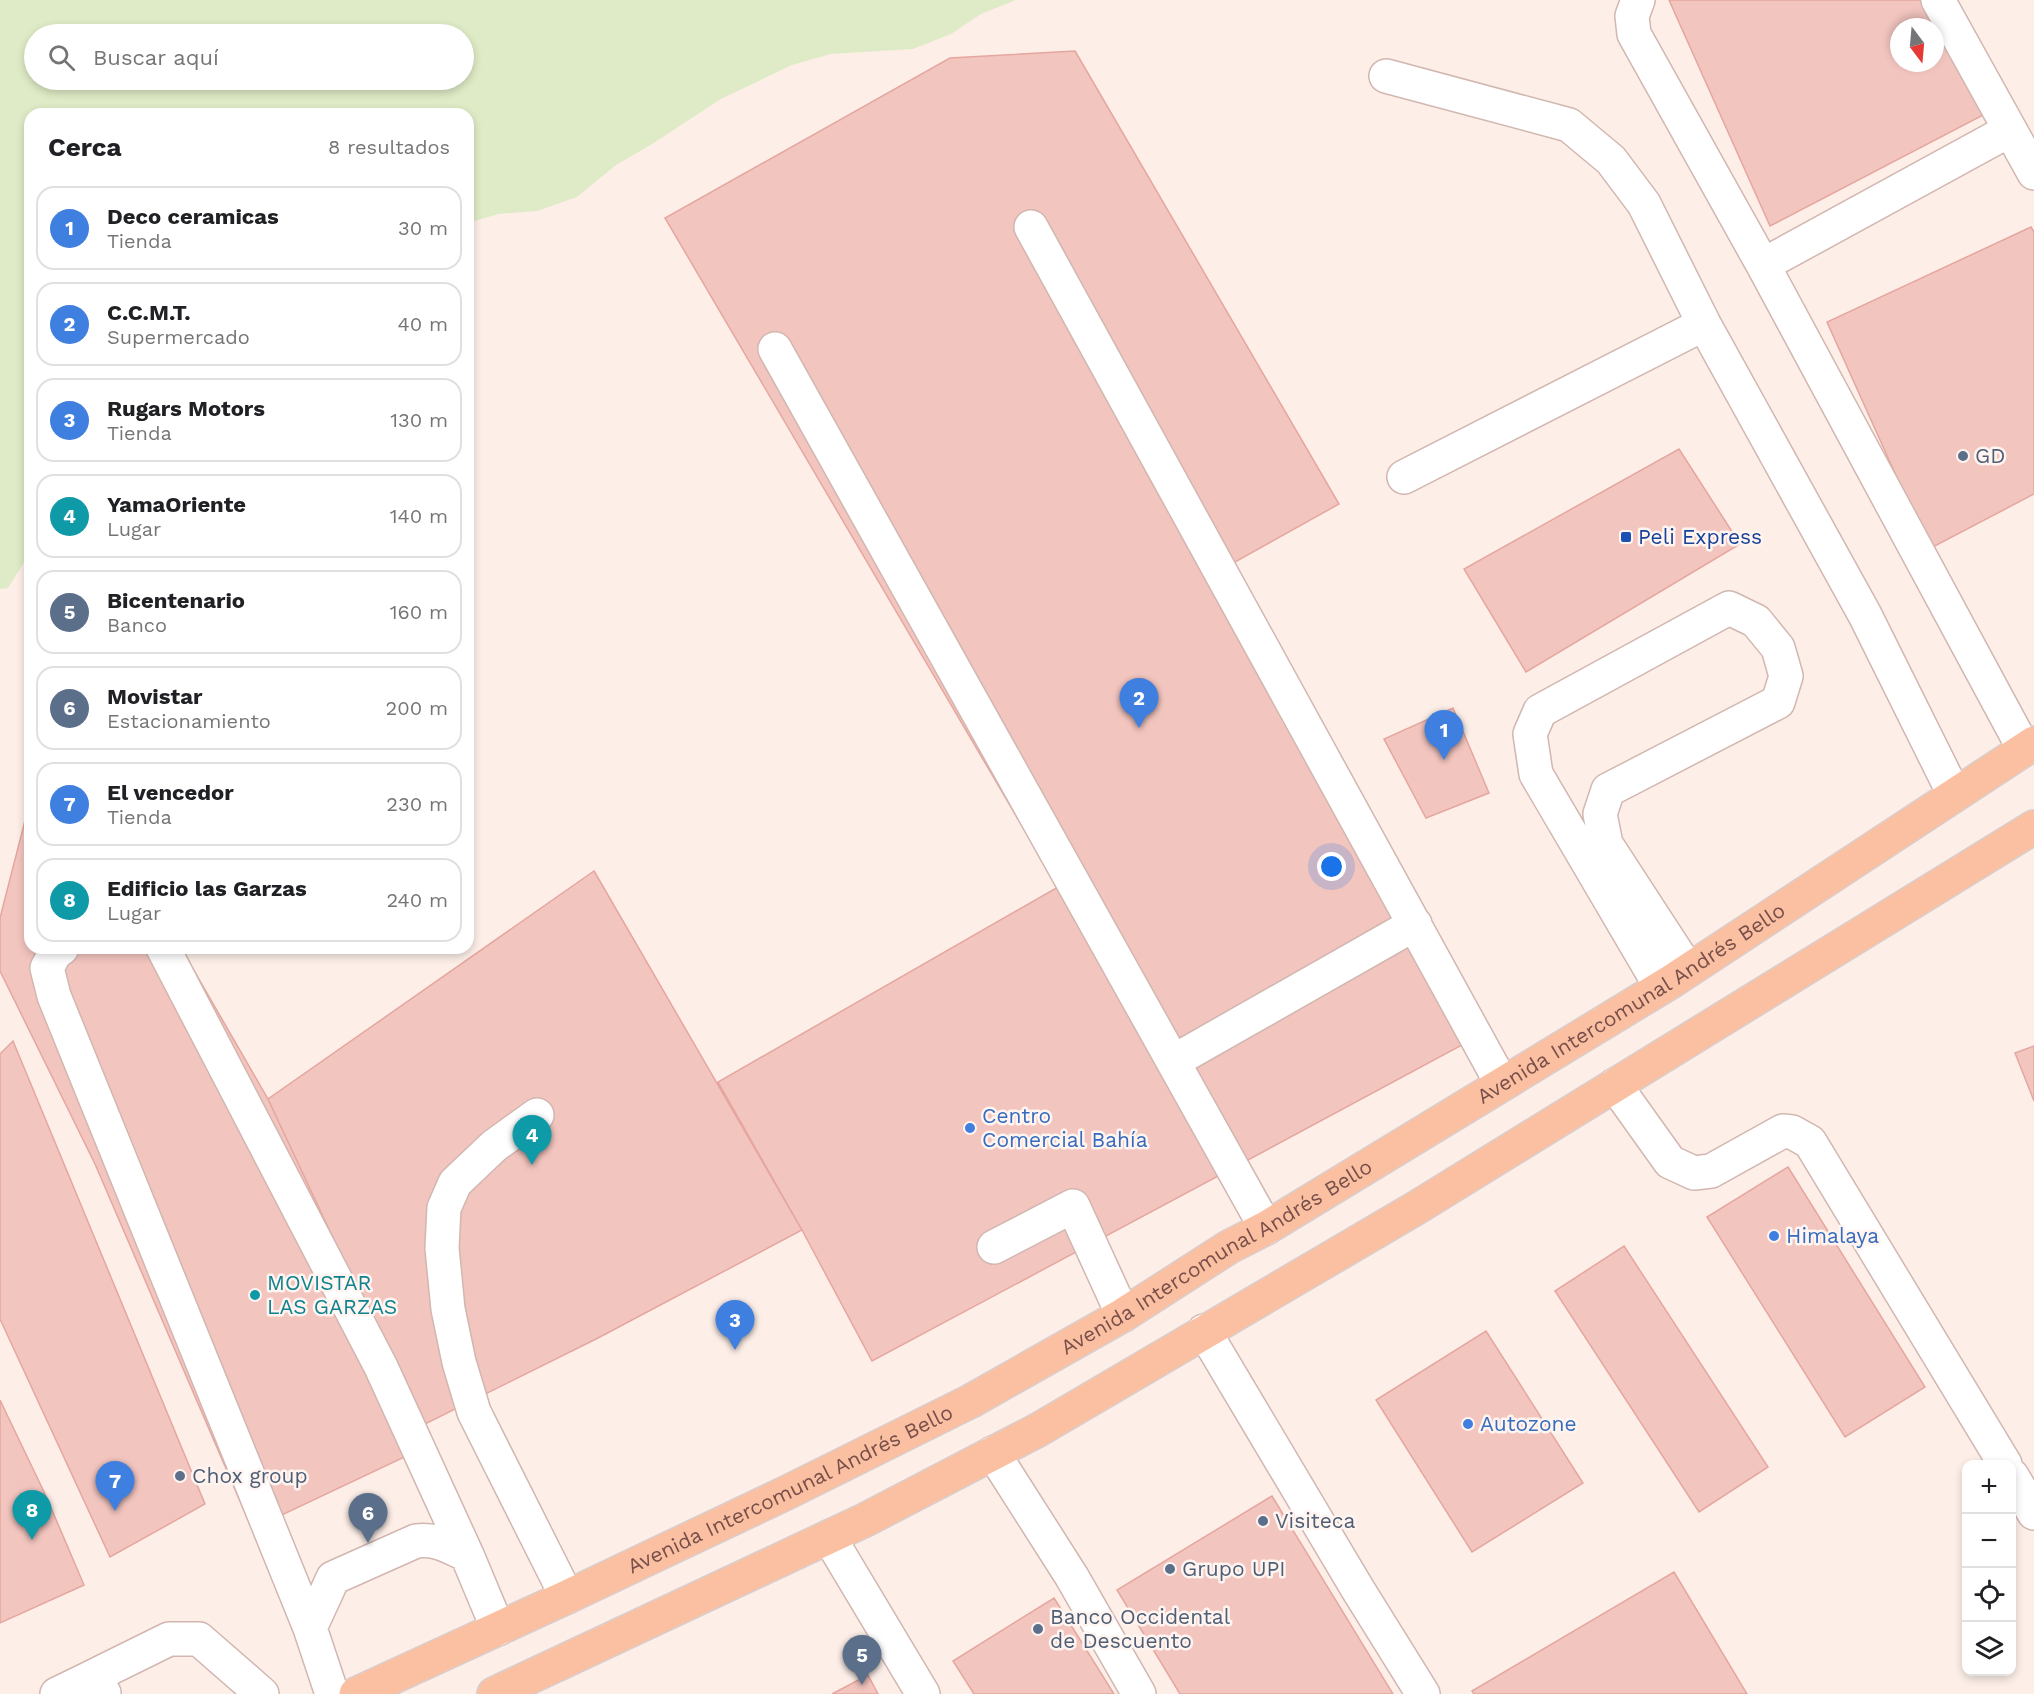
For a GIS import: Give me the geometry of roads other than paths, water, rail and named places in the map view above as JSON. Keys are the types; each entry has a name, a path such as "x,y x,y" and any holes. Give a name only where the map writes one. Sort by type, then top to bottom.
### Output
{"main road":[{"name":"Avenida Intercomunal Andrés Bello","path":"356,1694 786,1493 971,1401 1123,1315 1229,1247 1266,1228 1675,978 2029,746"},
{"path":"494,1694 865,1520 1038,1430 1416,1208 2034,827"}],"lane":[{"path":"1638,0 1632,16 1634,34 2029,746"},
{"path":"1938,0 2034,173"},
{"path":"1386,76 1569,125 1611,160 1644,204 1704,324 1865,615 1954,794"},
{"path":"1763,265 2010,130"},
{"path":"1031,227 1502,1084"},
{"path":"1404,477 1704,324"},
{"path":"775,349 1266,1228"},
{"path":"1728,608 1756,621 1778,648 1786,676 1778,702 1608,790 1600,813 1606,844 1675,978 1536,774 1530,734 1540,711 1728,608"},
{"path":"1174,1061 1415,924"},
{"path":"55,954 47,968 54,996 310,1628 332,1694"},
{"path":"166,954 381,1367 467,1555 498,1629"},
{"path":"1615,1085 1670,1162 1694,1173 1711,1171 1783,1131 1792,1132 1810,1142 2003,1460"},
{"path":"537,1115 494,1146 455,1183 444,1208 442,1248 448,1309 459,1362 474,1412 567,1597"},
{"path":"994,1247 1073,1206 1123,1315"},
{"path":"1204,1331 1423,1694"},
{"path":"993,1453 1072,1577 1139,1694"},
{"path":"2016,1483 2034,1513"},
{"path":"829,1537 922,1694"},
{"path":"310,1628 333,1578 416,1541 427,1539 437,1541 467,1555"},
{"path":"57,1694 97,1686 169,1639 199,1639 262,1694"}],"place":[{"name":"GD","path":"1963,456"},
{"name":"Peli Express","path":"1626,537"},
{"name":"C.C.M.T.","path":"1139,728"},
{"name":"Deco ceramicas","path":"1444,760"},
{"name":"Centro Comercial Bahía","path":"970,1128"},
{"name":"YamaOriente","path":"532,1165"},
{"name":"Himalaya","path":"1774,1236"},
{"name":"MOVISTAR LAS GARZAS","path":"255,1295"},
{"name":"Rugars Motors","path":"735,1350"},
{"name":"Autozone","path":"1468,1424"},
{"name":"Chox group","path":"180,1476"},
{"name":"El vencedor","path":"115,1511"},
{"name":"Visiteca","path":"1263,1521"},
{"name":"Edificio las Garzas","path":"32,1540"},
{"name":"Movistar","path":"368,1543"},
{"name":"Grupo UPI","path":"1170,1569"},
{"name":"Banco Occidental de Descuento","path":"1038,1629"},
{"name":"Bicentenario","path":"862,1685"}]}
